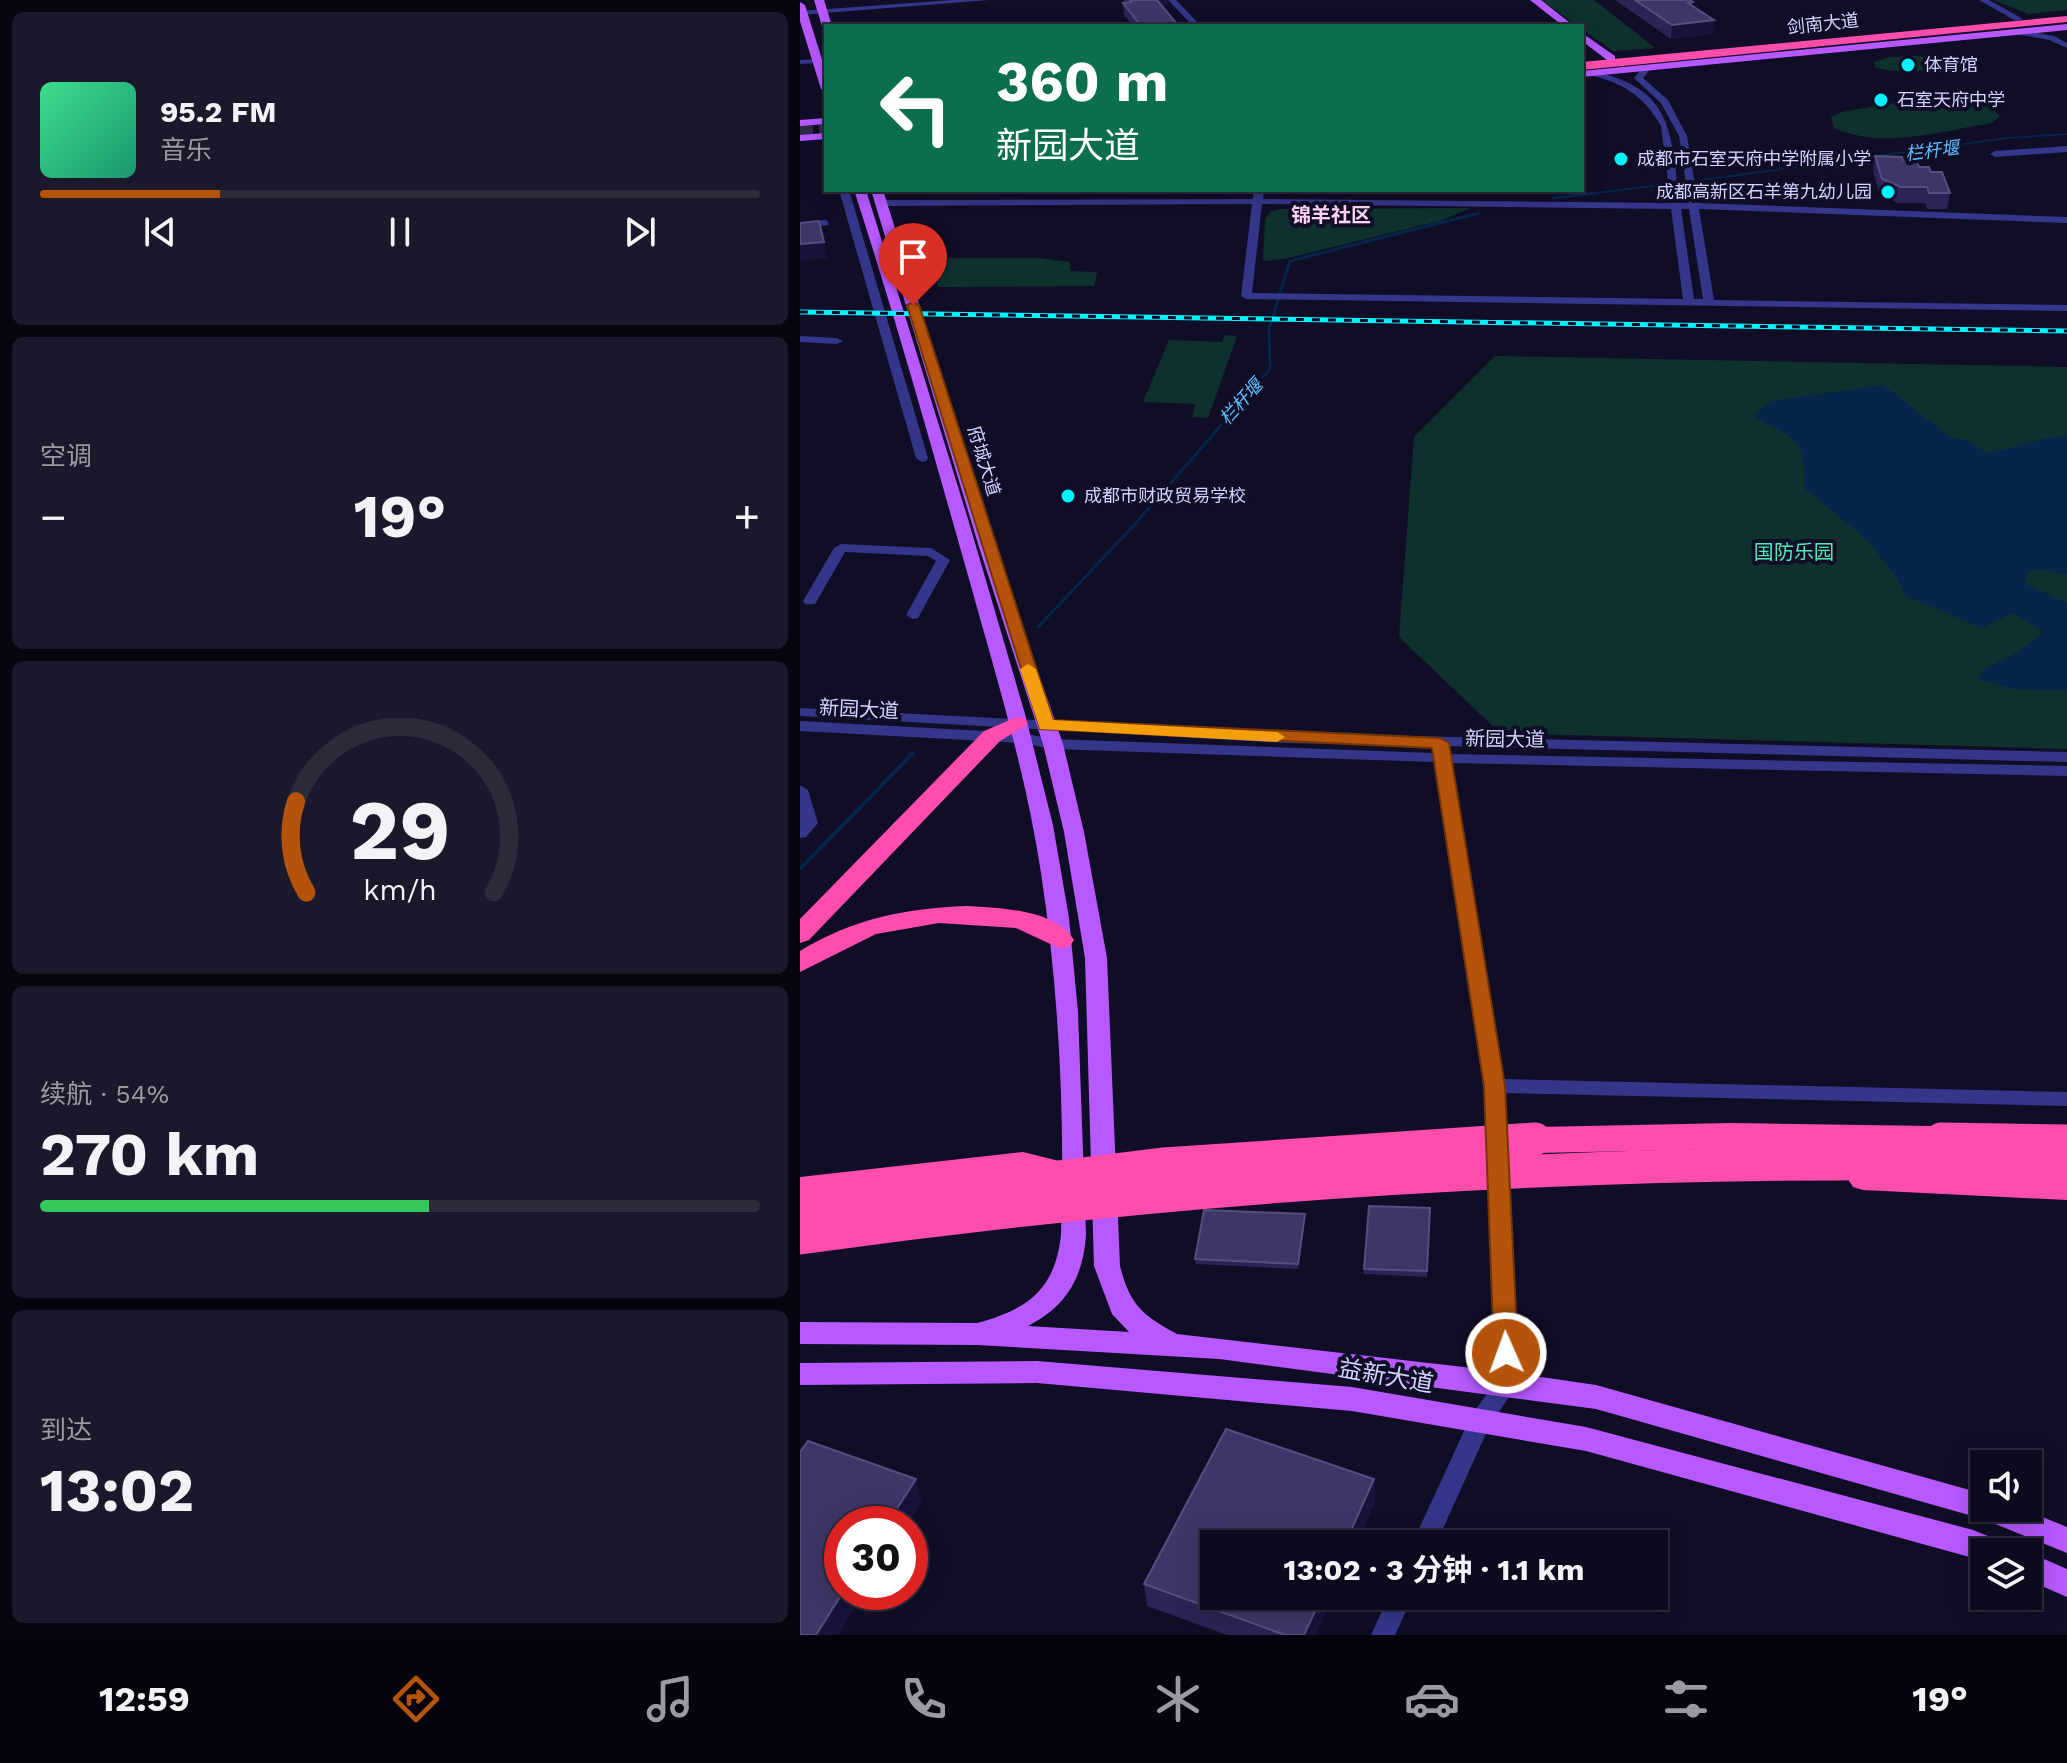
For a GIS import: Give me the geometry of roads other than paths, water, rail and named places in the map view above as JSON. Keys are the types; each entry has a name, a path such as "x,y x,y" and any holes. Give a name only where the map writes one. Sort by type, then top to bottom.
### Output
{"highway":[{"name":"剑南大道","path":"1584,68 2063,21"},
{"name":"剑南大道","path":"1584,68 2063,21"},
{"path":"800,934 992,736 1019,731"},
{"path":"800,963 867,928 941,915 1025,922 1061,940"},
{"path":"800,1209 1071,1174 1533,1139 2067,1141"},
{"path":"1783,1162 1839,1178 2067,1189"},
{"path":"800,1238 1000,1211 1267,1184 1465,1171 1783,1162 2067,1166"},
{"path":"800,1188 1023,1163 1071,1174"}],"main road":[{"path":"819,0 826,24"},
{"path":"1523,0 1553,24"},
{"path":"1535,0 1566,24"},
{"path":"801,11 824,83"},
{"path":"1584,68 1605,59 2019,19 2063,21"},
{"path":"1584,68 1647,68 2015,31 2063,21"},
{"path":"1928,35 1957,37"},
{"path":"1584,38 1605,59"},
{"path":"1584,47 1605,59"},
{"path":"800,123 824,121"},
{"path":"800,138 824,136"},
{"name":"府城大道","path":"861,192 897,298 1034,781 1061,940 1072,1126 1072,1241 1064,1281 1023,1316 998,1329 977,1334"},
{"name":"府城大道","path":"878,197 1049,734 1074,832 1096,958 1107,1266 1114,1297 1132,1322 1172,1345"},
{"name":"益新大道","path":"800,1333 977,1334 1172,1345 1507,1383 1596,1397 1970,1502"},
{"name":"益新大道","path":"800,1374 1037,1372 1182,1382 1352,1399 1586,1439 1970,1542"},
{"name":"益新大道","path":"2023,1522 2067,1540"},
{"path":"2042,1572 2067,1583"}],"street":[{"path":"801,11 985,0"},
{"path":"1172,0 1195,24"},
{"path":"1182,0 1205,24"},
{"path":"1983,0 2019,19"},
{"path":"2056,39 2063,21"},
{"path":"2015,31 2056,39 2067,46"},
{"path":"800,62 817,61"},
{"path":"1584,68 1628,82 1659,113 1668,133 1689,302"},
{"path":"1647,68 1638,78 1665,102 1683,136 1709,303"},
{"path":"1995,154 2067,149"},
{"path":"845,192 922,458"},
{"path":"878,197 1258,196 1695,206 2067,220"},
{"path":"1258,196 1246,296 2067,308"},
{"path":"800,226 825,223"},
{"path":"800,339 837,341"},
{"path":"810,601 841,548 931,552 943,560 913,615"},
{"name":"新园大道","path":"800,712 1049,734 1440,751 2067,771"},
{"name":"新园大道","path":"800,726 992,736"},
{"path":"1430,1530 1479,1423 1507,1383 1494,1086 1440,751"},
{"name":"新园大道","path":"1440,751 2067,757"},
{"path":"800,790 810,823 800,833"},
{"path":"1494,1086 2067,1099"},
{"path":"1383,1635 1395,1610"}],"water":[{"path":"1883,385 1950,437 1967,440 1987,453 2067,435 2067,575 2048,570 2027,571 2026,584 2067,603 2067,691 2014,689 1978,680 1982,670 2016,653 2044,632 2013,613 1982,628 1905,595 1873,548 1804,488 1803,458 1795,442 1753,416 1771,401"}],"waterway":[{"name":"栏杆堰","path":"1701,180 2007,138 2067,134"},
{"name":"栏杆堰","path":"1586,194 1660,185"},
{"name":"栏杆堰","path":"1586,194 1597,193"},
{"name":"栏杆堰","path":"1553,198 1586,194"},
{"name":"栏杆堰","path":"1580,195 1586,194"},
{"name":"栏杆堰","path":"1038,627 1136,523 1270,369 1269,329 1290,261 1479,213"},
{"name":"栏杆堰","path":"800,869 913,753"}],"tunnel":[{"path":"800,129 824,128"}],"railway":[{"path":"800,312 2067,331"}],"place":[{"name":"体育馆","path":"1908,65"},
{"name":"石室天府中学","path":"1881,100"},
{"name":"成都市石室天府中学附属小学","path":"1621,159"},
{"name":"成都高新区石羊第九幼儿园","path":"1888,192"},
{"name":"成都市财政贸易学校","path":"1068,496"}],"district":[{"name":"锦羊社区","path":"1331,215"}],"park label":[{"name":"国防乐园","path":"1794,552"}]}
